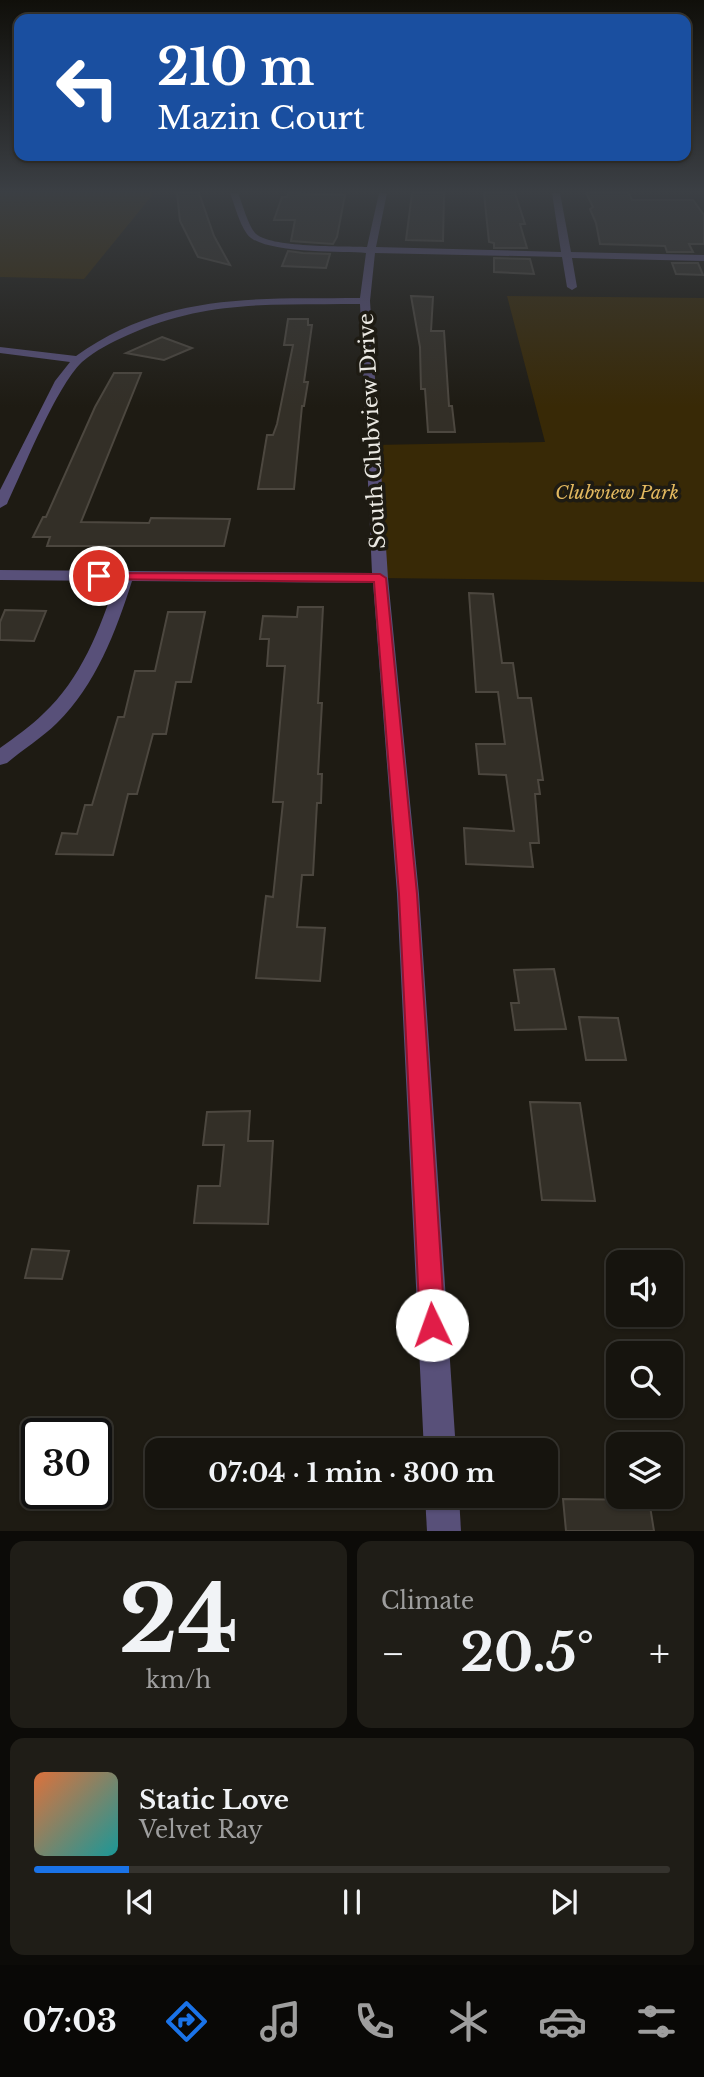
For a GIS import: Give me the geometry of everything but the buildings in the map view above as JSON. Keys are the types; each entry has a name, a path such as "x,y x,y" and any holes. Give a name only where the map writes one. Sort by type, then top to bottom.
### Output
{"street":[{"name":"South Clubview Drive","path":"369,264 365,300 380,578 408,894 439,1438"},
{"path":"567,264 572,287"},
{"path":"0,504 61,381 78,360 103,342 143,324 188,310 225,303 365,300"},
{"path":"0,350 78,360"},
{"path":"0,575 380,578"},
{"path":"0,758 52,716 79,683 108,630 125,577"},
{"path":"443,1508 444,1531"}],"green space":[{"path":"0,264 96,264 84,279 0,277"},
{"name":"Clubview Park","path":"507,296 704,298 704,582 380,578 373,445 545,442"}],"route":[{"path":"99,576 380,578 408,894 432,1325"}]}
